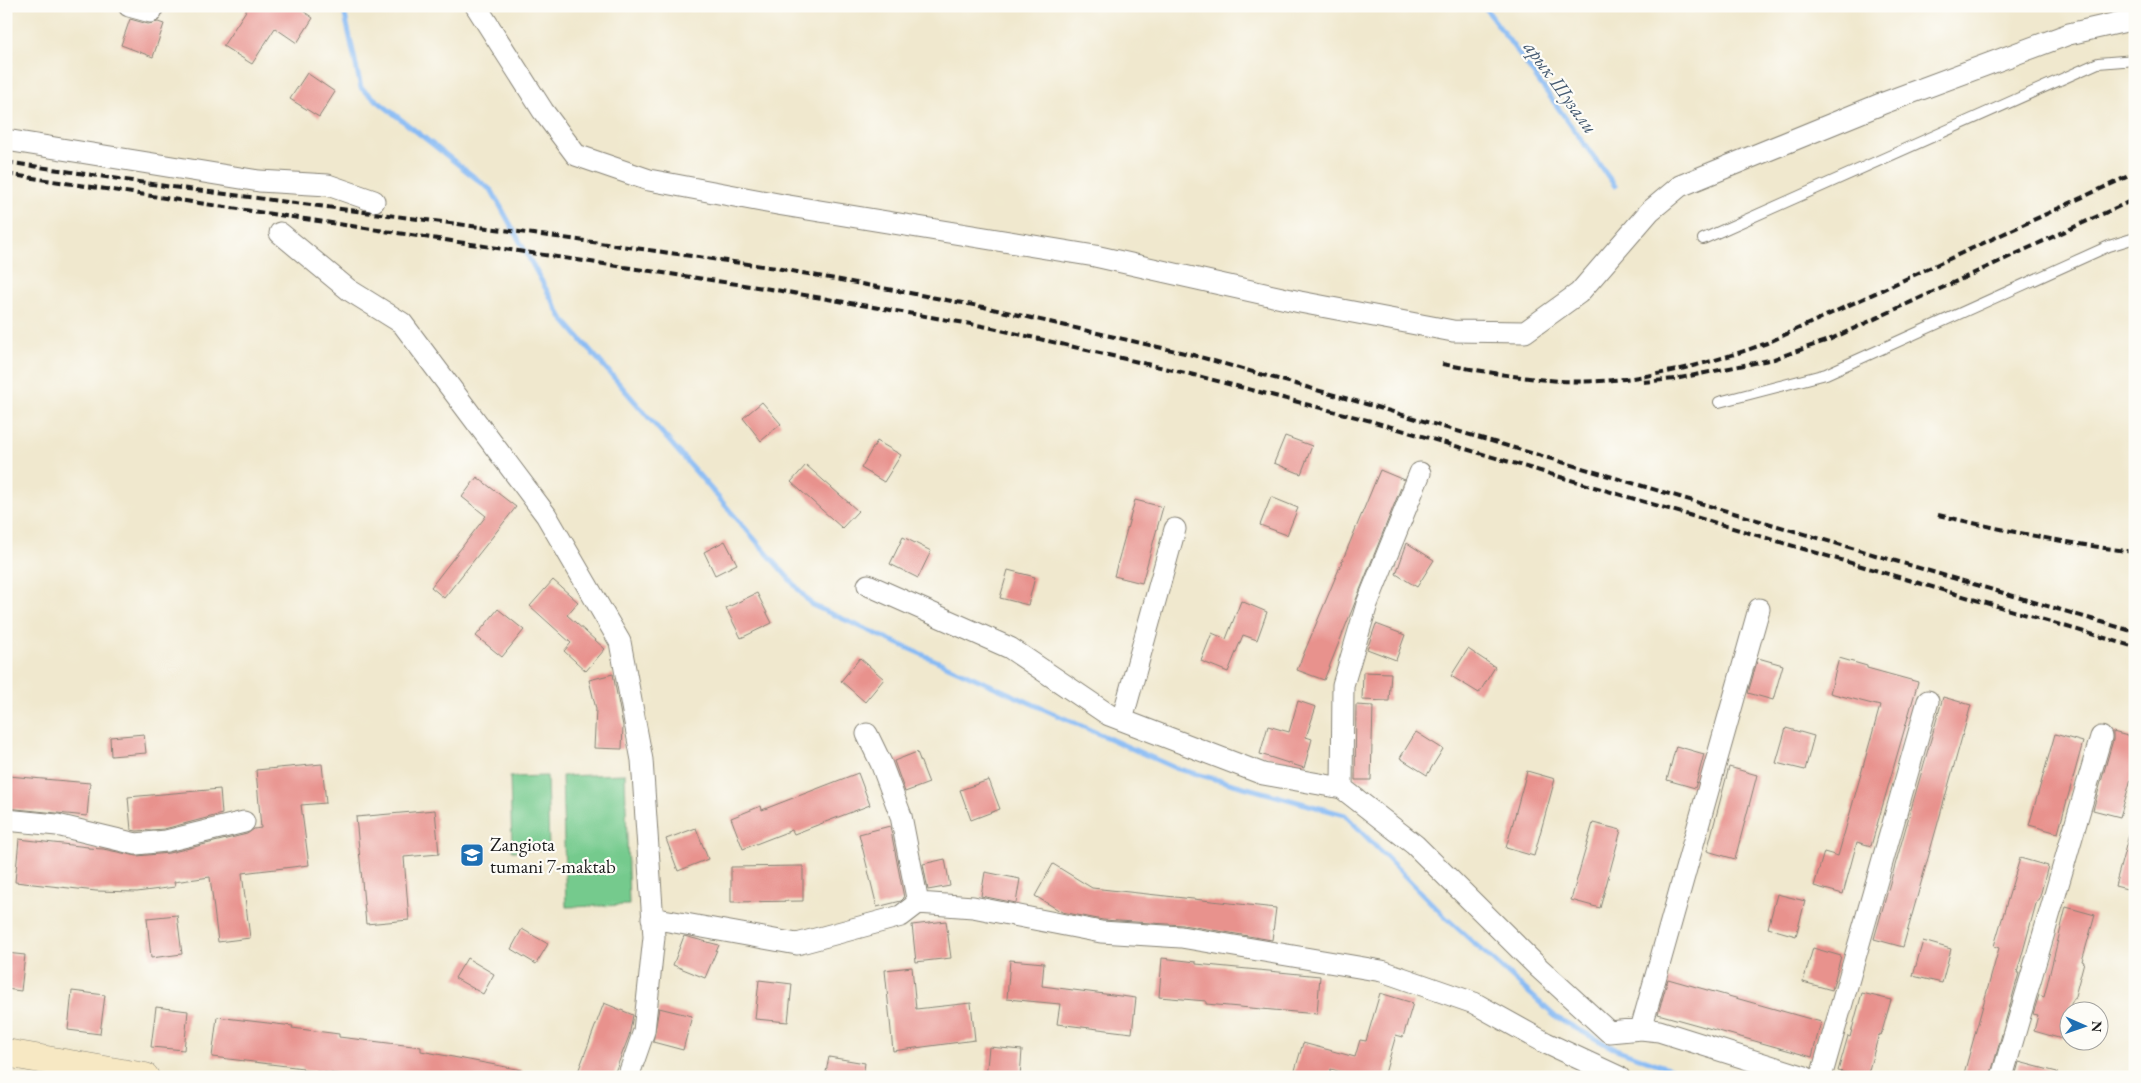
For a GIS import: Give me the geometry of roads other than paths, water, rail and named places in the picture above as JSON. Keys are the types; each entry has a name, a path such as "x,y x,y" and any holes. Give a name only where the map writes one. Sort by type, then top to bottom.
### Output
{"main road":[{"path":"6,1053 145,1077"}],"street":[{"path":"129,6 152,12"},
{"path":"476,6 543,111 576,155 649,180 783,205 1095,256 1291,300 1453,331 1525,332 1579,293 1650,211 1680,186 1899,97 2069,34 2135,19"},
{"path":"6,140 259,181 328,185 374,201"},
{"path":"280,233 349,290 402,323 546,515 620,642 642,760 654,937 644,1031 628,1077"},
{"path":"1342,788 1343,684 1367,604 1420,472"},
{"path":"1122,720 1175,529"},
{"path":"868,585 1010,648 1109,715 1263,774 1342,788 1415,845 1539,968 1609,1032 1641,1029 1659,1031 1805,1077"},
{"path":"1641,1029 1759,609"},
{"path":"1821,1077 1928,701"},
{"path":"867,734 882,763 901,816 918,903"},
{"path":"2002,1077 2101,737"},
{"path":"6,820 56,825 136,844 166,841 244,822"},
{"path":"652,918 797,944 901,916 918,903 973,907 1101,932 1181,937 1320,959 1382,971 1474,1003 1546,1043 1619,1077"}],"lane":[{"path":"1703,240 2098,63 2135,60"},
{"path":"1719,402 1826,374 2109,246 2135,238"}],"waterway":[{"path":"343,6 361,88 492,191 562,318 812,605 1175,768 1345,815 1444,916 1557,1018 1613,1048 1693,1077"},
{"name":"арык Шузали","path":"1484,6 1615,186"}],"railway":[{"path":"6,162 172,187 557,237 776,268 984,307 1193,355 1366,404 2135,632"},
{"path":"1442,364 1521,377 1580,382 1664,373 1706,363 1767,343 2135,173"},
{"path":"6,174 770,289 988,327 1194,375 1371,421 2135,647"},
{"path":"1643,382 1675,379 1774,359 1831,339 2135,199"},
{"path":"1938,515 2036,536 2135,552"}],"place":[{"name":"Zangiota tumani 7-maktab","path":"472,855"}]}
